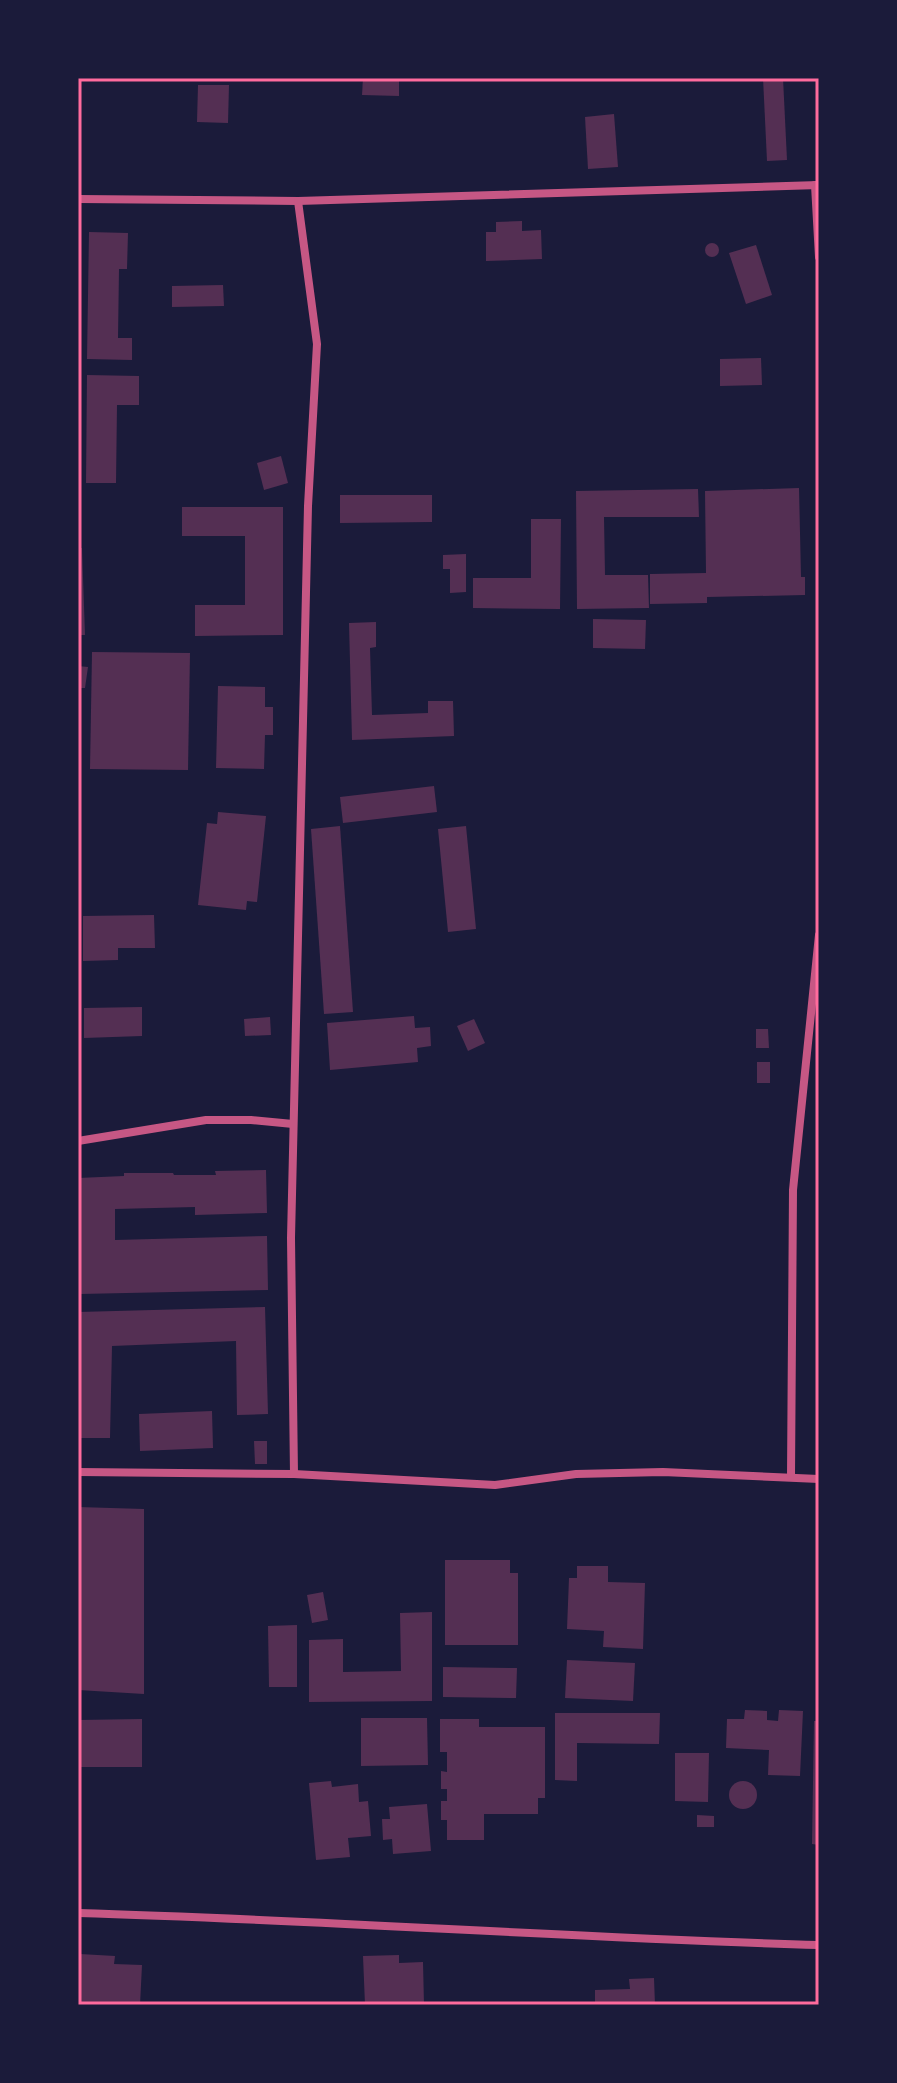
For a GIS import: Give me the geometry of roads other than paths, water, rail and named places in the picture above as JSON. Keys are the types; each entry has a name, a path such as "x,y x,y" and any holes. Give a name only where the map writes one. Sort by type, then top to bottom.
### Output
{"street":[{"path":"78,199 298,201 817,185 819,257"},
{"path":"294,1474 293,1124 308,506 317,344 298,201"},
{"path":"791,1477 793,1190 819,935"},
{"path":"78,1141 206,1120 293,1124"},
{"path":"78,1472 294,1474 495,1485 576,1474 663,1472 819,1479"},
{"path":"78,1913 819,1945"}]}
